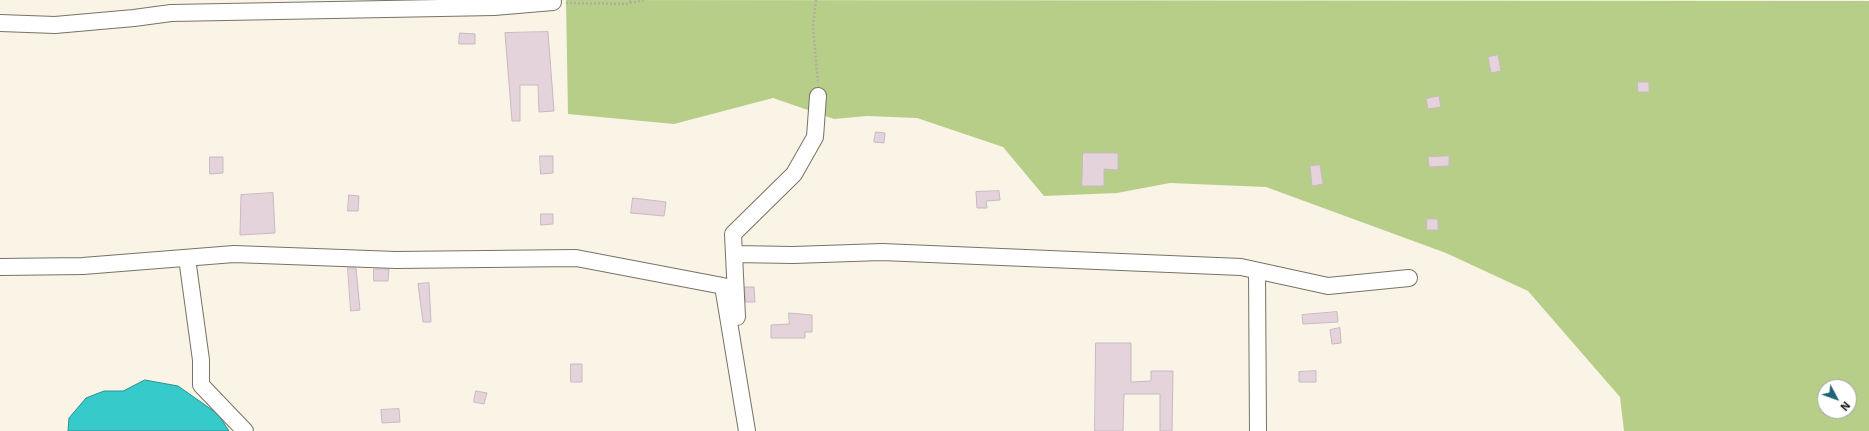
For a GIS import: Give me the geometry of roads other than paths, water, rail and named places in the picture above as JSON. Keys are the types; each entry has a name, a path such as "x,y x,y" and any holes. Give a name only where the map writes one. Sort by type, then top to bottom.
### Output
{"street":[{"path":"0,23 55,25 171,13 494,7 553,2"},
{"path":"743,431 733,234 794,174 815,137 818,96"},
{"path":"734,254 793,255 882,252 1241,267 1328,286 1409,278"},
{"path":"0,267 83,266 234,254 396,260 576,258 723,286 747,431"},
{"path":"187,258 201,360 201,385 246,431"},
{"path":"1257,271 1258,431"}],"water":[{"path":"145,380 178,386 218,414 229,431 68,431 69,418 86,398 104,391 123,391"}]}
